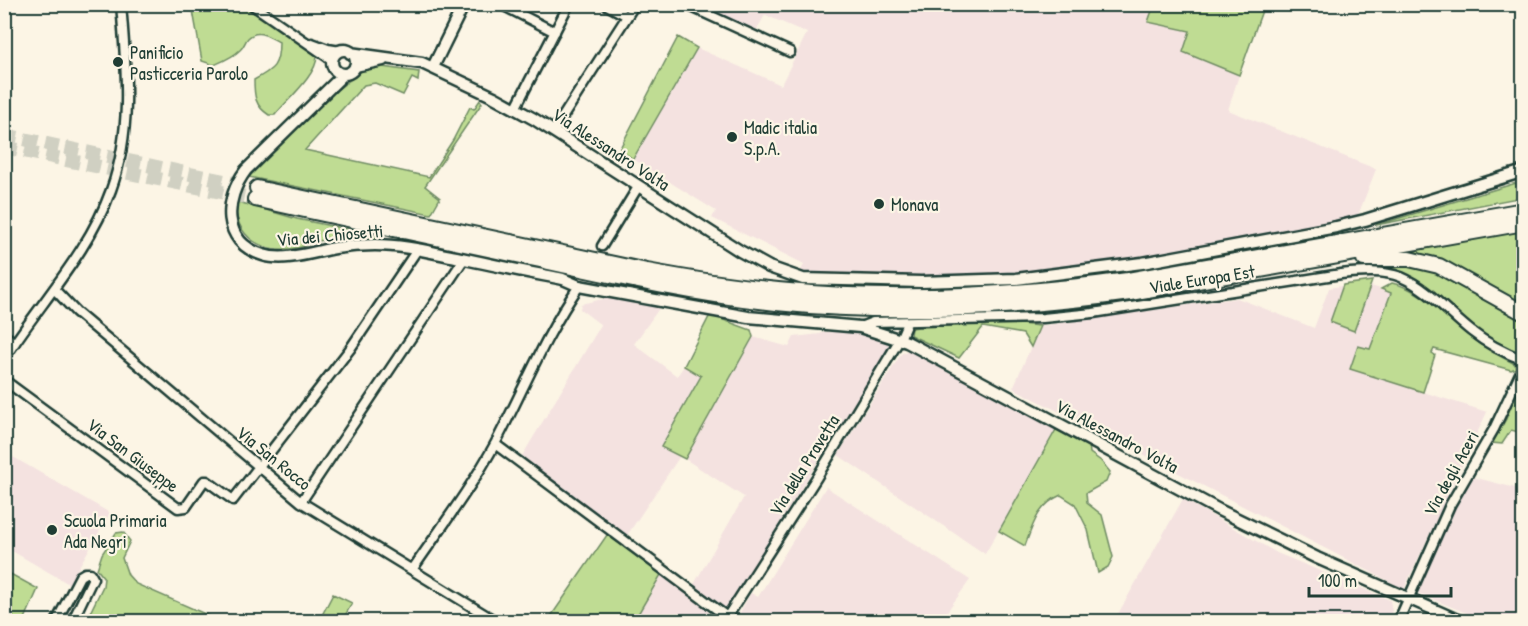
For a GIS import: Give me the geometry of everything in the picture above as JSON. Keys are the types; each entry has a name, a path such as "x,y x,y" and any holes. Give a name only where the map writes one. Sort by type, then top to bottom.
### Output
{"highway":[{"path":"1524,210 1182,271 1083,286 990,294 897,296 780,291 679,276 256,194 645,283 733,297 822,306 943,308 1073,300 1524,223"},
{"path":"1456,221 1524,203"},
{"path":"1287,264 1380,257 1408,259 1440,266 1524,313"}],"street":[{"path":"4,359 54,289 94,227 111,190 118,166 126,101 126,64 121,4"},
{"name":"Via Alessandro Volta","path":"251,4 300,38 328,49 340,61 395,59 433,67 515,109 753,259 803,279"},
{"path":"433,67 464,4"},
{"path":"500,4 555,32"},
{"path":"515,109 569,4"},
{"path":"605,4 627,16"},
{"path":"553,132 634,4"},
{"path":"685,4 790,52"},
{"name":"Via Alessandro Volta","path":"340,61 355,59 355,66 395,59"},
{"name":"Via dei Chiosetti","path":"340,61 327,89 238,181 232,192 229,207 234,232 248,248 263,256 275,257 304,255 352,246 376,245 417,250 563,279 579,286 748,317"},
{"name":"Viale Europa Est","path":"803,279 921,282 1016,279 1142,263 1365,220 1524,171"},
{"path":"603,246 638,187"},
{"path":"260,468 350,349 417,250"},
{"path":"301,502 464,259"},
{"name":"Viale Europa Est","path":"861,327 873,322 1043,318 1093,313 1341,274 1371,272 1400,277 1430,295 1472,332 1524,362"},
{"path":"412,570 472,483 495,444 563,309 579,286"},
{"name":"Via San Rocco","path":"54,289 76,312 301,502 497,621"},
{"name":"Via Alessandro Volta","path":"748,317 861,327 900,339 1219,510 1317,558 1462,621"},
{"name":"Via della Pravetta","path":"726,619 817,477 900,339 907,323"},
{"path":"4,335 15,343"},
{"name":"Via degli Aceri","path":"1398,621 1450,504 1494,429 1524,362"},
{"name":"Via San Giuseppe","path":"4,380 178,508 186,507 204,481 233,500 260,468"},
{"path":"495,444 726,619"},
{"path":"56,621 80,576 90,573 93,578 72,621"}],"shaded area":[{"path":"1154,4 1148,22 1190,31 1183,52 1239,75 1228,110 1376,169 1357,218 1078,268 992,276 846,276 800,273 804,264 712,218 716,211 633,159 697,48 781,85 807,33 765,15 756,31 704,9 706,5"},
{"path":"1372,281 1371,286 1391,292 1370,349 1350,369 1487,412 1404,589 1013,388 1040,326 1237,298 1314,328 1329,288"},
{"path":"607,298 660,307 634,344 677,376 684,366 701,376 661,447 680,456 626,537 522,456 601,325 580,309 581,304"},
{"path":"824,332 849,332 878,338 890,345 727,608 723,607 693,586 744,497 685,459 753,337 789,347 794,337"},
{"path":"908,350 1057,428 985,554 838,455 901,354"},
{"name":"Scuola Primaria Ada Negri","path":"13,457 110,513 69,584 5,547 5,472"},
{"path":"1469,476 1523,490 1523,621 1486,621 1415,592"},
{"path":"826,487 970,580 940,621 735,621 751,593 758,597"},
{"path":"1183,499 1277,553 1390,600 1392,611 1387,621 1114,621"},
{"path":"662,573 707,610 715,621 634,622"}],"green space":[{"path":"192,5 241,5 285,32 317,56 316,63 307,79 275,115 264,112 258,104 254,80 274,66 278,57 279,42 264,34 256,34 248,38 241,49 228,59 214,65 202,61"},
{"path":"1154,5 1264,5 1239,75 1183,52 1190,31 1148,22"},
{"path":"678,37 697,48 633,159 619,150"},
{"path":"382,67 419,72 418,81 412,78 403,95 375,83 364,85 305,150 429,177 453,140 470,107 474,109 480,100 482,103 425,186 440,198 431,214 249,177 335,87 338,89 363,70"},
{"path":"1523,181 1523,197 1376,225"},
{"path":"235,201 297,219 376,235 379,239 347,237 319,241 300,247 273,249 253,241 246,234 236,214"},
{"path":"1523,229 1519,276 1523,307 1466,273 1435,260 1403,251"},
{"path":"1388,264 1427,269 1463,284 1523,317 1523,356 1477,331 1413,277 1391,271"},
{"path":"1372,281 1354,331 1330,322 1343,285"},
{"path":"1392,283 1426,299 1475,341 1515,364 1516,368 1511,370 1434,349 1432,353 1435,355 1423,392 1350,369 1358,346 1370,349 1391,293 1381,289"},
{"path":"710,315 751,330 753,337 685,459 661,447 701,376 684,366"},
{"path":"1010,323 1040,326 1031,347 1023,334 983,327 959,358 910,335 911,328 919,327"},
{"path":"1519,385 1523,387 1523,433 1511,430 1502,444 1492,443 1506,419"},
{"path":"1057,428 1089,445 1090,453 1110,472 1106,482 1086,493 1087,503 1102,515 1113,557 1108,567 1098,573 1088,530 1075,504 1061,495 1053,499 1042,510 1025,546 999,531"},
{"path":"123,532 130,541 122,558 128,575 136,584 221,621 86,621 103,586 104,578 97,569 102,554 116,533"},
{"path":"607,535 662,573 634,621 547,622"},
{"path":"5,571 38,589 24,621 5,621"},
{"path":"333,594 352,603 342,621 319,621"}],"tunnel":[{"path":"4,135 257,188"},
{"path":"4,147 255,199"}],"place":[{"name":"Panificio Pasticceria Parolo","path":"118,62"},
{"name":"Madic italia S.p.A.","path":"732,137"},
{"name":"Monava","path":"879,204"},
{"name":"Scuola Primaria Ada Negri","path":"52,530"}]}
